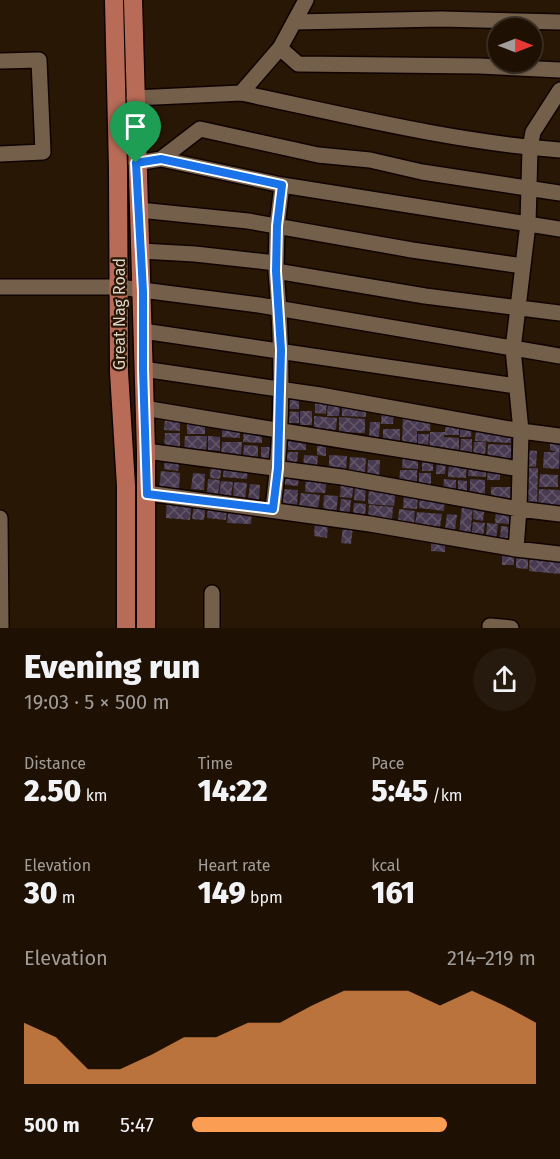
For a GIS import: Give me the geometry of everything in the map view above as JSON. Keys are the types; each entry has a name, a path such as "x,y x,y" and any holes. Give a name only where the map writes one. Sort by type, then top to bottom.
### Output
{"main road":[{"name":"Great Nag Road","path":"114,0 119,372 126,486 126,628"},
{"name":"Great Nag Road","path":"133,0 136,163 143,291 147,494 146,628"}],"street":[{"path":"241,93 279,48 306,0"},
{"path":"294,22 441,19 560,22"},
{"path":"279,48 298,64 480,66 560,70"},
{"path":"0,61 39,60 43,152 0,154"},
{"path":"516,549 521,431 513,349 528,224 530,148 532,132 560,90"},
{"path":"134,98 241,93 432,132 530,148 560,150"},
{"path":"161,159 200,129 318,155 370,160 422,172 560,193"},
{"path":"136,163 161,159 282,185 560,229"},
{"path":"273,509 278,468 281,350 276,267 277,226 282,185"},
{"path":"139,210 218,217 412,250 523,266"},
{"path":"141,251 195,254 425,296 560,313"},
{"path":"0,287 119,287 279,309 560,356"},
{"path":"143,331 516,386"},
{"path":"143,369 280,389 560,436"},
{"path":"145,408 520,469"},
{"path":"146,451 278,468 560,514"},
{"path":"147,494 273,509 516,549 560,554"},
{"path":"0,518 1,628"},
{"path":"212,593 212,628"},
{"path":"490,626 511,628"}],"building":[{"path":"284,396 299,397 299,409 283,409"},
{"path":"315,398 327,398 326,414 315,413"},
{"path":"328,402 340,402 339,416 327,416"},
{"path":"342,403 366,406 366,417 342,416"},
{"path":"382,409 394,409 393,424 381,424"},
{"path":"283,411 299,412 299,423 283,423"},
{"path":"300,411 312,411 312,425 300,425"},
{"path":"403,414 431,417 430,431 417,431 417,445 402,444"},
{"path":"314,416 337,418 336,430 314,428"},
{"path":"339,417 365,419 365,433 339,432"},
{"path":"165,418 180,419 180,431 164,430"},
{"path":"446,421 459,422 459,435 444,435 444,437 459,438 459,452 429,452 430,432 445,432"},
{"path":"187,422 205,422 205,434 187,434"},
{"path":"370,422 380,422 379,437 369,437"},
{"path":"460,422 472,423 471,437 460,437"},
{"path":"222,426 240,426 240,438 222,437"},
{"path":"476,428 511,431 511,443 475,441"},
{"path":"244,429 262,429 262,443 243,442"},
{"path":"383,429 400,429 400,443 383,443"},
{"path":"165,433 180,433 180,449 164,449"},
{"path":"418,434 429,434 428,447 418,446"},
{"path":"185,436 207,436 206,452 184,451"},
{"path":"208,436 220,437 220,451 208,450"},
{"path":"282,436 306,436 306,450 282,450"},
{"path":"550,436 560,439 559,469 543,468 544,452 557,452 550,450"},
{"path":"461,439 472,439 472,454 460,454"},
{"path":"317,440 326,441 326,456 317,455"},
{"path":"222,442 242,442 241,457 221,456"},
{"path":"474,442 486,442 485,457 473,457"},
{"path":"488,444 511,445 511,461 487,461"},
{"path":"244,445 258,446 258,459 243,458"},
{"path":"261,447 274,447 274,462 261,462"},
{"path":"524,450 537,451 536,467 523,466"},
{"path":"282,452 298,452 297,464 282,464"},
{"path":"403,453 418,454 418,469 402,468"},
{"path":"165,455 180,457 178,471 164,469"},
{"path":"304,455 318,456 317,468 303,467"},
{"path":"329,455 347,456 346,471 329,471"},
{"path":"350,457 366,458 365,474 349,473"},
{"path":"422,457 433,457 433,471 422,471"},
{"path":"437,458 446,458 445,474 436,474"},
{"path":"368,460 380,460 379,478 367,477"},
{"path":"449,461 467,462 466,478 448,477"},
{"path":"211,462 222,463 220,479 210,478"},
{"path":"469,464 486,465 486,477 468,476"},
{"path":"224,465 248,467 247,479 223,477"},
{"path":"488,468 500,468 500,480 487,480"},
{"path":"523,468 538,468 537,508 523,508"},
{"path":"400,470 417,470 417,486 399,485"},
{"path":"161,471 180,473 179,491 159,489"},
{"path":"280,472 299,474 298,486 278,484"},
{"path":"193,473 205,474 204,490 191,489"},
{"path":"419,473 431,473 431,487 419,487"},
{"path":"540,474 558,475 558,487 539,487"},
{"path":"306,477 327,479 325,493 305,492"},
{"path":"208,479 220,480 218,495 207,494"},
{"path":"444,479 456,480 456,493 443,493"},
{"path":"470,479 485,480 485,498 470,498"},
{"path":"458,480 467,481 467,495 458,495"},
{"path":"221,481 233,482 231,497 219,496"},
{"path":"234,482 247,483 245,500 233,498"},
{"path":"341,483 354,484 352,498 340,497"},
{"path":"250,484 260,485 259,500 248,500"},
{"path":"355,486 366,487 365,501 354,500"},
{"path":"369,487 396,490 394,506 368,504"},
{"path":"491,487 511,487 510,503 491,503"},
{"path":"281,489 298,490 297,506 279,504"},
{"path":"539,489 560,490 560,508 538,507"},
{"path":"301,493 320,495 318,510 299,508"},
{"path":"404,494 418,496 417,509 403,508"},
{"path":"324,495 338,496 336,515 323,513"},
{"path":"420,496 445,498 444,511 419,508"},
{"path":"167,498 192,500 190,520 166,518"},
{"path":"341,499 351,500 349,517 339,516"},
{"path":"194,502 206,504 204,520 192,519"},
{"path":"354,503 366,504 365,517 353,516"},
{"path":"208,505 227,507 226,520 207,518"},
{"path":"369,505 393,507 392,520 368,518"},
{"path":"474,505 485,506 483,521 473,519"},
{"path":"462,506 473,507 470,535 459,534"},
{"path":"229,507 252,511 251,524 227,523"},
{"path":"399,509 415,511 414,524 398,523"},
{"path":"496,510 513,512 512,524 495,523"},
{"path":"417,512 442,514 440,527 415,524"},
{"path":"447,514 457,515 455,530 445,529"},
{"path":"315,522 328,524 327,538 314,536"},
{"path":"473,522 485,523 483,538 471,537"},
{"path":"487,523 498,524 496,539 486,538"},
{"path":"343,526 353,527 351,544 341,543"},
{"path":"501,526 511,527 510,540 500,539"},
{"path":"431,541 445,541 445,552 431,551"},
{"path":"502,549 514,550 514,565 502,565"},
{"path":"516,554 528,554 528,569 516,568"},
{"path":"530,554 560,558 560,574 529,571"}],"route":[{"path":"161,159 282,185 277,226 276,271 281,350 278,468 273,509 147,494 143,291 136,163 161,159"}]}
